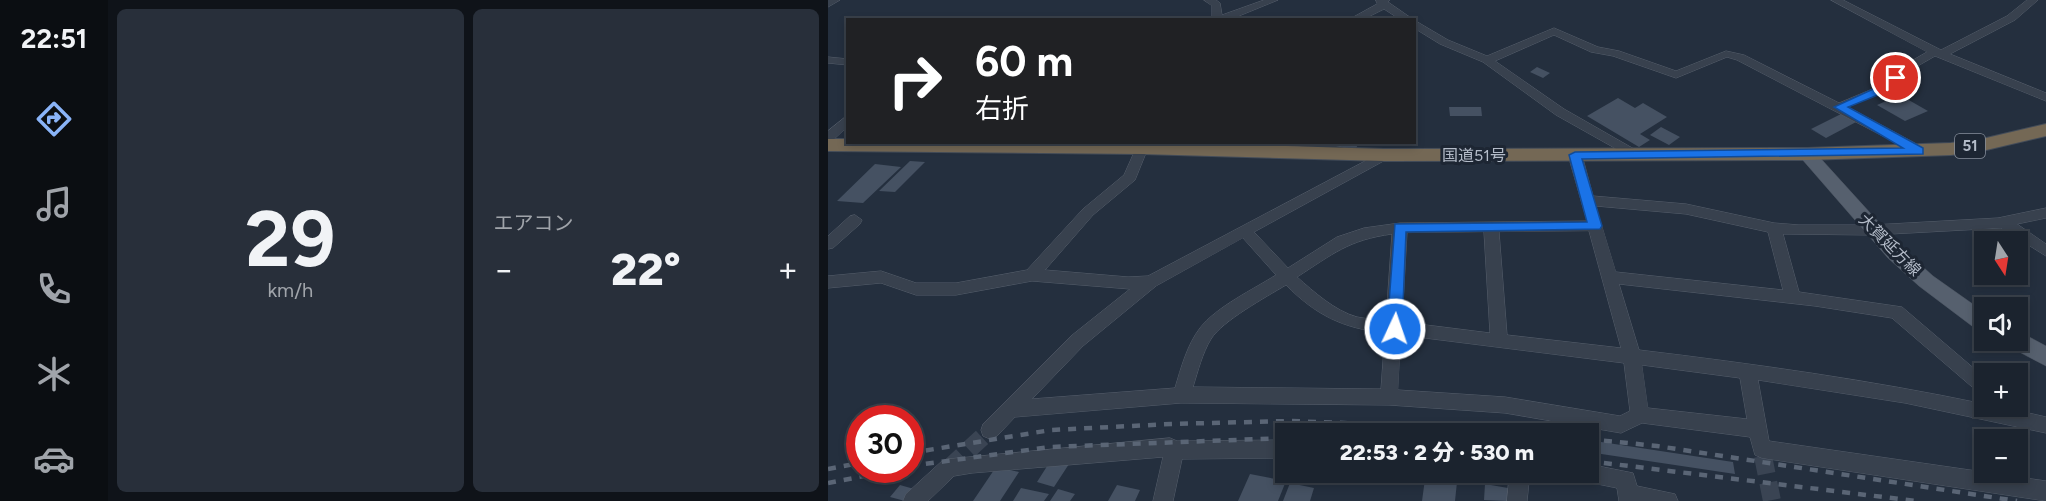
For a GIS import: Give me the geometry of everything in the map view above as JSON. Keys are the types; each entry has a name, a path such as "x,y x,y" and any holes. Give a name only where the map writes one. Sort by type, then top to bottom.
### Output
{"highway":[{"name":"国道51号","path":"828,145 1010,145 1359,155 1807,154 1918,151 1982,145 2046,130"}],"main road":[{"name":"大賀延方線","path":"1807,154 1872,230 1926,281 1974,316"},
{"path":"2028,347 2046,357"}],"street":[{"path":"828,4 835,0"},
{"path":"1213,0 1217,5 1217,18"},
{"path":"1223,18 1273,0"},
{"path":"1836,0 1937,54 2046,97"},
{"path":"1839,107 1886,87 1905,69 2003,22 2033,0"},
{"path":"1356,18 1384,2 1406,18"},
{"path":"1416,24 1444,42 1487,60 1560,112 1636,156"},
{"path":"1487,60 1554,32 1595,50 1615,53 1676,75 1726,54 1740,57 1839,107 1918,151"},
{"path":"828,60 846,62"},
{"path":"828,138 846,121"},
{"path":"1307,144 1359,155"},
{"path":"1032,275 1088,212 1130,177 1136,169 1142,148"},
{"path":"990,430 1077,341 1150,282 1384,155"},
{"path":"1575,155 1632,356 1640,414"},
{"path":"1588,200 1686,210 1774,228 1872,230 2003,222 2046,213"},
{"path":"828,244 855,220"},
{"path":"2003,222 2046,251"},
{"path":"1181,395 1195,353 1206,332 1229,312 1342,241 1364,233 1400,228 1595,226"},
{"path":"1389,397 1400,228"},
{"path":"1491,228 1499,339"},
{"path":"1774,228 1793,298"},
{"path":"1245,231 1286,277 1332,314 1355,323 1748,371 1905,395 2046,425"},
{"path":"828,282 881,277 916,289 956,289 1032,275 1128,283 1150,282"},
{"path":"1609,277 1896,312 1974,378"},
{"path":"1748,371 1763,453 2046,491"},
{"path":"1012,409 1181,395 1389,397 1505,405 1622,425 1640,414 1758,429"},
{"path":"2020,417 2025,421"},
{"path":"913,501 949,468 972,464 1170,447 1174,450 1275,449"},
{"path":"1163,501 1174,450"},
{"path":"1599,475 1626,480 1628,498 1668,501"},
{"path":"1517,501 1519,483"}],"building":[{"path":"1537,67 1550,73 1543,78 1530,72"},
{"path":"1900,95 1928,111 1905,121 1877,105"},
{"path":"1618,98 1635,108 1643,103 1667,117 1640,134 1650,140 1639,147 1587,116"},
{"path":"1449,107 1481,107 1482,116 1450,116"},
{"path":"1843,113 1858,121 1826,138 1811,129"},
{"path":"1661,127 1680,137 1669,145 1650,135"},
{"path":"1320,144 1359,144 1356,148 1333,148"},
{"path":"910,161 925,162 895,192 879,191"},
{"path":"875,164 901,167 863,203 837,201"},
{"path":"1599,442 1733,462 1735,474 1599,454"},
{"path":"1051,460 1069,464 1054,487 1037,482"},
{"path":"996,467 1019,472 1000,501 973,501"},
{"path":"1250,474 1275,479 1275,483 1285,483 1278,501 1238,501"},
{"path":"1290,483 1314,488 1310,501 1283,501"},
{"path":"1424,483 1457,483 1455,501 1422,501"},
{"path":"1485,484 1508,488 1507,501 1484,500"},
{"path":"900,485 914,489 905,501 890,497"},
{"path":"1117,485 1140,490 1135,501 1108,501"},
{"path":"1021,488 1049,494 1044,501 1013,501"},
{"path":"1058,489 1075,494 1070,501 1050,501"}],"tunnel":[{"path":"949,468 990,430"},
{"path":"1763,456 1772,501"}],"railway":[{"path":"924,451 1051,430 1290,421 1344,423"},
{"path":"924,464 1050,447 1275,438"},
{"path":"1599,440 1657,446 2017,501"},
{"path":"1599,462 1916,501"},
{"path":"828,469 846,466"},
{"path":"828,483 846,480"}],"route":[{"path":"1395,329 1400,228 1595,226 1575,155 1658,156 1918,151 1839,107 1886,87 1896,78"}]}
